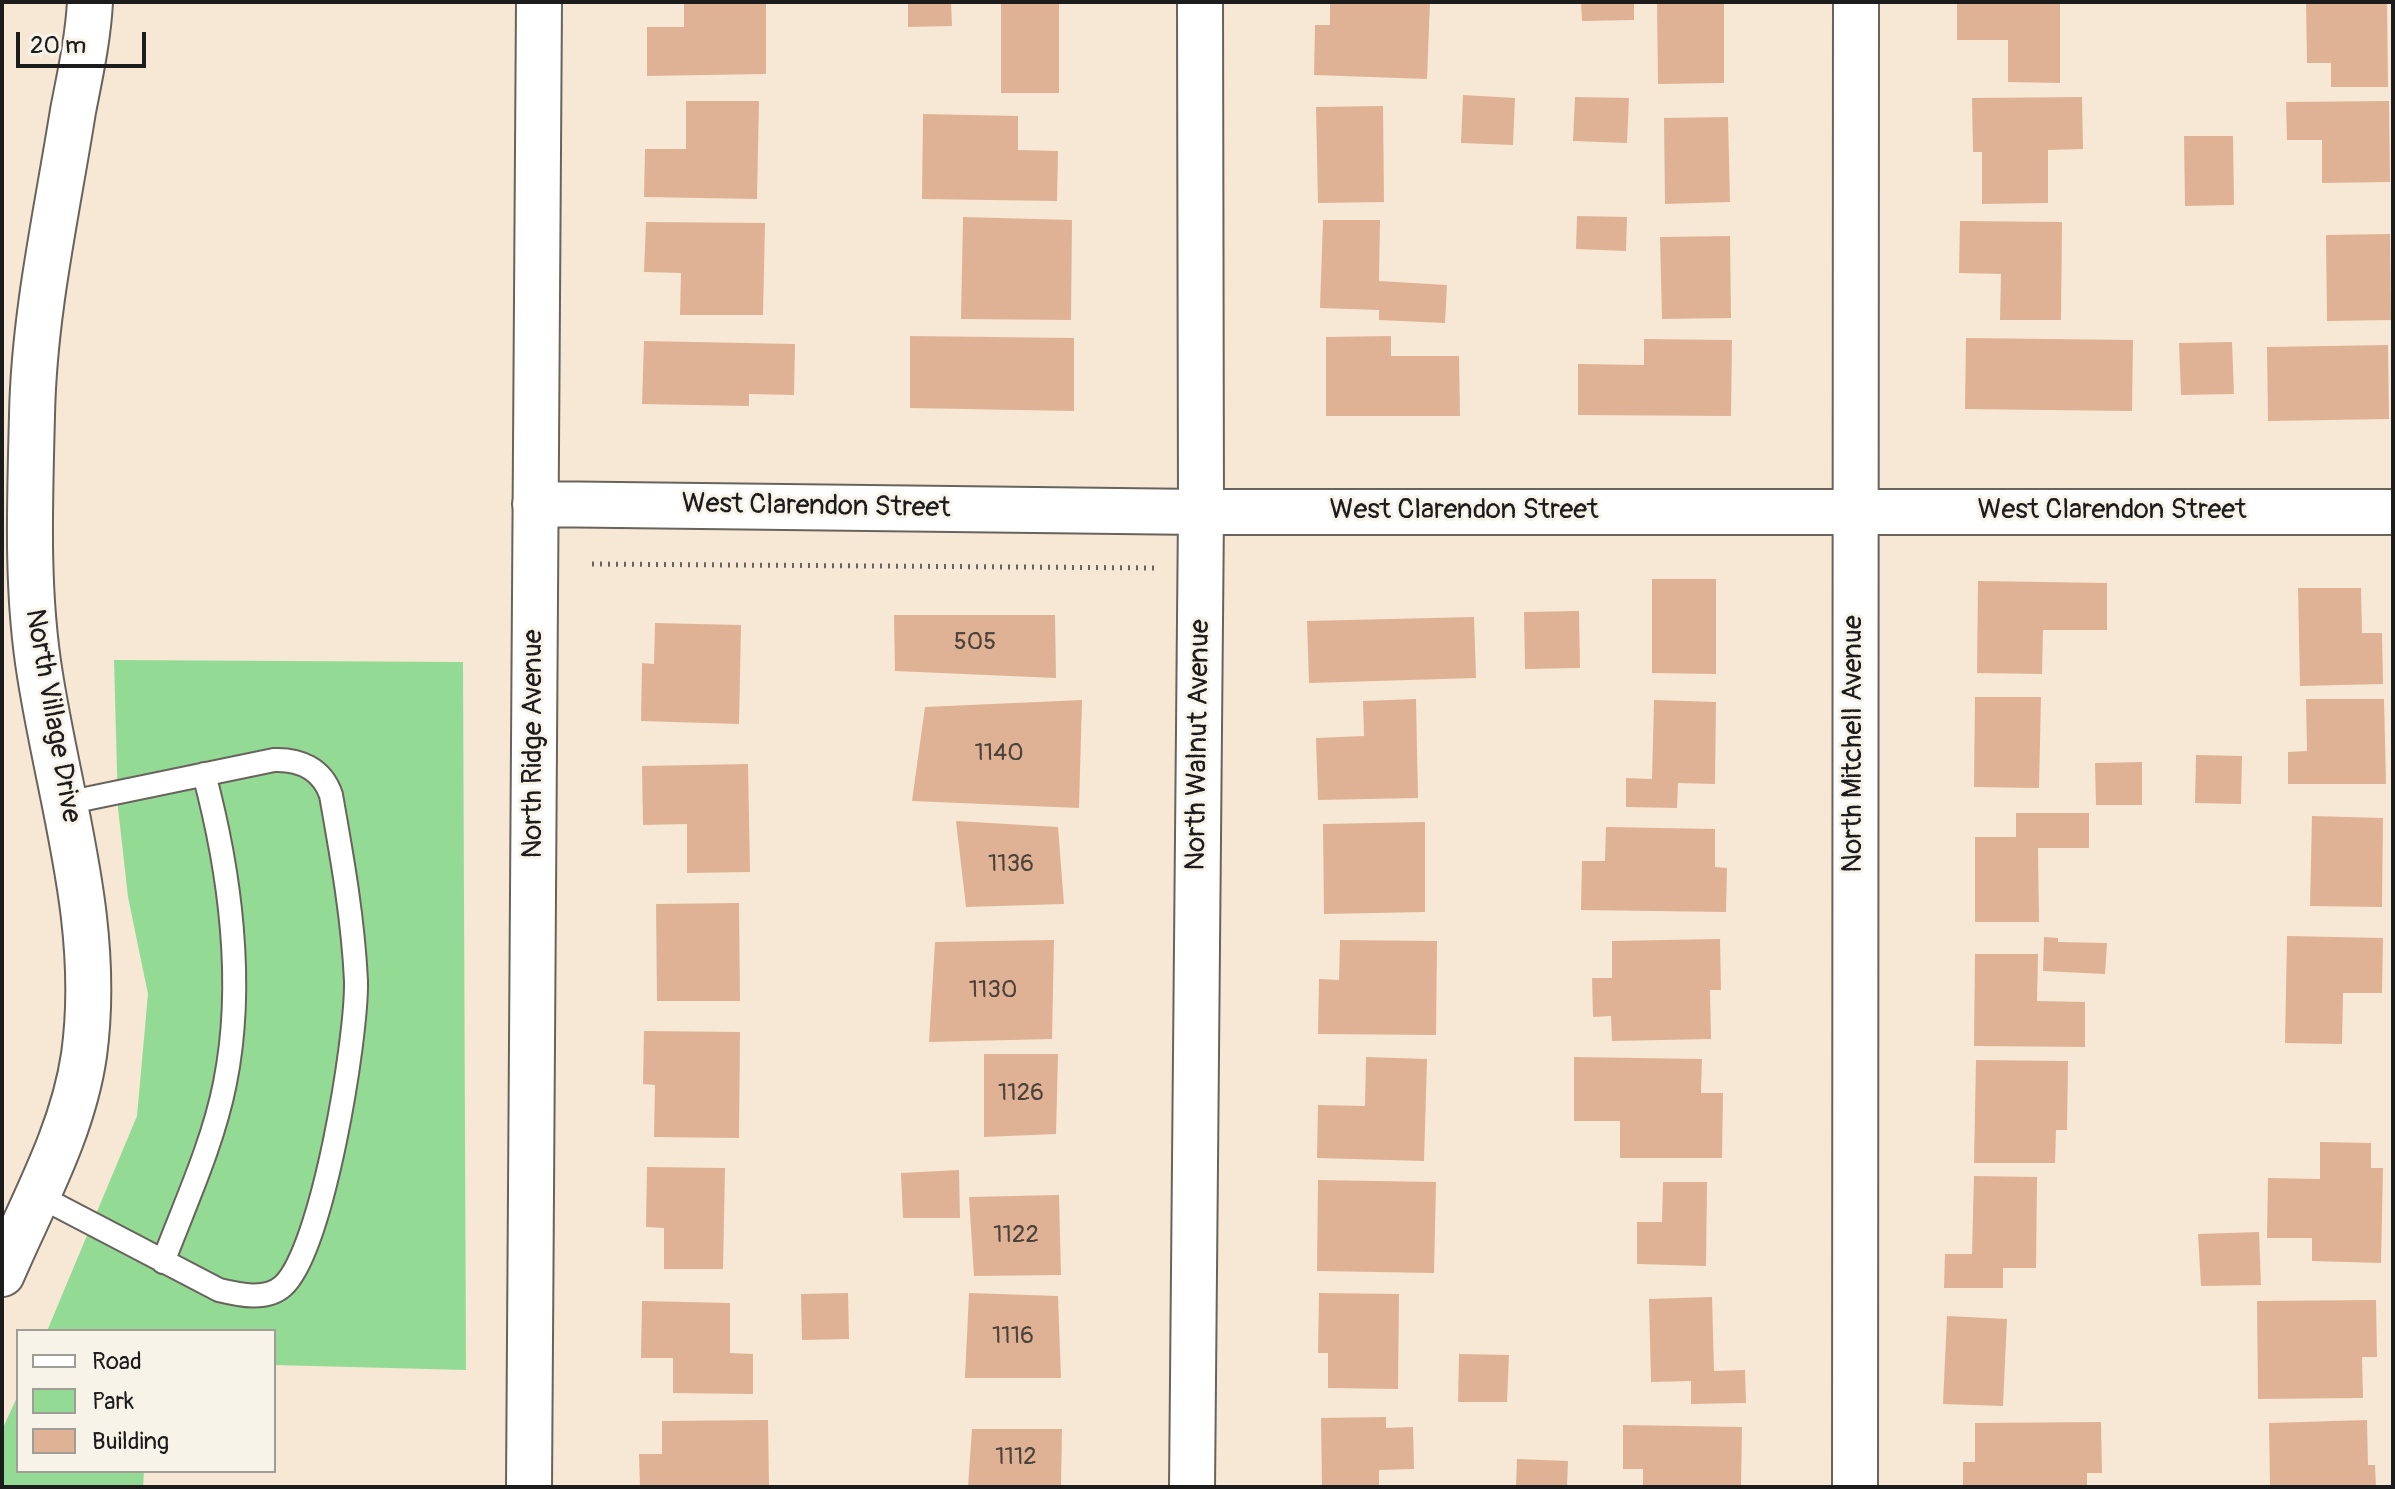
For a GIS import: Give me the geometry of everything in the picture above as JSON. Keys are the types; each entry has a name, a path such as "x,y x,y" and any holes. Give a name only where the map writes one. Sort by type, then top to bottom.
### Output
{"street":[{"name":"North Village Drive","path":"2,1274 65,1127 84,1057 88,938 66,803 40,675 17,600 39,313 90,2"},
{"name":"North Ridge Avenue","path":"529,1487 539,2"},
{"name":"North Walnut Avenue","path":"1192,1487 1201,568 1200,2"},
{"name":"North Mitchell Avenue","path":"1855,1487 1853,510 1856,2"},
{"name":"West Clarendon Street","path":"535,504 1201,512 2393,512"}],"lane":[{"path":"37,1195 219,1290 244,1296 270,1294 292,1276 321,1199 349,1067 356,984 349,895 325,779 289,760 66,803"},
{"path":"163,1262 211,1132 225,1084 230,1046 229,907 204,774"}],"path":[{"path":"592,564 1201,568"}],"green space":[{"path":"114,660 463,662 466,1370 276,1365 276,1329 48,1329 137,1116 148,994 128,897 118,808"},
{"path":"16,1399 16,1473 144,1473 143,1487 2,1487 2,1430"}],"building":[{"path":"684,2 766,2 766,74 647,76 647,27 684,27"},
{"path":"908,2 951,2 952,26 908,27"},
{"path":"1001,2 1059,2 1059,93 1001,93"},
{"path":"1330,2 1430,2 1427,79 1314,75 1315,25 1330,25"},
{"path":"1581,2 1634,2 1634,20 1582,21"},
{"path":"1657,2 1724,2 1724,83 1658,84"},
{"path":"1957,2 2060,2 2060,83 2008,82 2008,40 1957,40"},
{"path":"2306,2 2387,2 2388,87 2331,87 2331,63 2307,63"},
{"path":"1463,95 1515,98 1513,145 1461,143"},
{"path":"1575,97 1629,98 1627,143 1573,141"},
{"path":"2082,97 2083,149 2048,150 2048,203 1982,204 1982,152 1973,152 1972,98"},
{"path":"686,101 759,101 757,199 644,197 645,149 686,149"},
{"path":"2389,101 2390,182 2322,183 2322,140 2287,140 2286,102"},
{"path":"1383,106 1384,202 1318,203 1316,107"},
{"path":"923,114 1018,116 1018,150 1058,151 1057,201 922,199"},
{"path":"1728,117 1730,202 1665,204 1664,118"},
{"path":"2184,136 2233,136 2234,205 2185,206"},
{"path":"1577,216 1627,217 1626,251 1576,249"},
{"path":"963,217 1072,220 1071,320 961,319"},
{"path":"1323,220 1380,220 1379,281 1447,285 1445,323 1379,320 1379,310 1320,308"},
{"path":"1960,221 2062,222 2061,320 2000,320 2001,274 1959,273"},
{"path":"646,222 765,223 763,315 680,315 681,273 644,272"},
{"path":"2390,234 2391,320 2327,321 2326,235"},
{"path":"1730,236 1731,318 1662,319 1660,237"},
{"path":"910,336 1074,338 1074,411 910,408"},
{"path":"1391,336 1391,356 1459,356 1460,416 1326,416 1326,337"},
{"path":"1966,338 2133,340 2132,411 1965,409"},
{"path":"1644,339 1732,340 1731,416 1578,415 1578,364 1644,365"},
{"path":"644,341 795,344 794,395 749,394 749,406 642,404"},
{"path":"2232,342 2234,394 2181,395 2179,343"},
{"path":"2388,345 2389,419 2268,421 2267,347"},
{"path":"1652,579 1716,579 1716,674 1652,673"},
{"path":"1978,581 2107,583 2107,630 2043,630 2042,674 1977,673"},
{"path":"2298,588 2361,588 2362,633 2382,633 2383,684 2300,686"},
{"path":"1579,611 1580,668 1525,669 1524,612"},
{"path":"894,615 1055,615 1056,678 895,671"},
{"path":"1474,617 1476,678 1309,683 1307,621"},
{"path":"655,623 741,625 739,724 641,721 642,663 654,664"},
{"path":"1975,697 2041,697 2039,788 1974,787"},
{"path":"1416,699 1418,798 1318,800 1316,738 1364,736 1363,701"},
{"path":"2306,699 2384,699 2386,784 2288,784 2288,752 2307,751"},
{"path":"1082,700 1079,808 912,801 925,707"},
{"path":"1654,700 1716,702 1715,784 1678,783 1677,808 1626,807 1626,778 1652,779"},
{"path":"2196,755 2242,756 2241,804 2195,803"},
{"path":"2142,762 2142,805 2096,805 2095,763"},
{"path":"748,764 750,872 687,873 687,824 643,825 642,766"},
{"path":"2016,813 2089,813 2089,848 2038,848 2039,922 1975,922 1975,837 2016,837"},
{"path":"2312,816 2383,818 2382,907 2310,906"},
{"path":"956,821 1058,827 1064,904 966,907"},
{"path":"1425,822 1425,912 1324,914 1323,824"},
{"path":"1606,827 1715,829 1715,867 1727,868 1726,912 1581,910 1582,861 1605,861"},
{"path":"739,903 740,1001 657,1001 656,904"},
{"path":"2287,936 2383,938 2382,993 2343,993 2342,1044 2285,1043"},
{"path":"2044,937 2058,938 2058,942 2107,943 2105,974 2043,971"},
{"path":"1720,939 1721,990 1710,990 1711,1039 1612,1041 1611,1016 1593,1017 1592,978 1612,978 1612,941"},
{"path":"1054,940 1052,1039 929,1042 935,942"},
{"path":"1340,940 1437,941 1436,1035 1318,1034 1319,979 1339,980"},
{"path":"1975,954 2038,954 2037,1001 2085,1002 2085,1047 1974,1046"},
{"path":"644,1031 740,1032 739,1138 654,1137 655,1085 643,1084"},
{"path":"984,1054 1058,1054 1056,1134 984,1137"},
{"path":"1366,1057 1427,1059 1424,1161 1317,1158 1318,1105 1365,1106"},
{"path":"1574,1057 1702,1059 1701,1093 1723,1093 1722,1158 1620,1158 1620,1121 1574,1121"},
{"path":"1976,1060 2068,1061 2067,1130 2056,1130 2055,1163 1974,1163"},
{"path":"2320,1142 2371,1143 2371,1168 2383,1168 2381,1263 2312,1261 2312,1238 2267,1238 2268,1178 2320,1179"},
{"path":"647,1167 725,1168 723,1269 664,1269 664,1228 646,1227"},
{"path":"959,1170 960,1218 903,1218 901,1173"},
{"path":"1974,1176 2037,1177 2036,1268 2003,1268 2003,1288 1944,1288 1945,1254 1972,1254"},
{"path":"1318,1180 1436,1182 1434,1273 1317,1271"},
{"path":"1663,1182 1707,1182 1706,1266 1637,1264 1637,1222 1662,1222"},
{"path":"1059,1195 1061,1275 974,1276 969,1197"},
{"path":"2259,1232 2261,1285 2201,1286 2198,1234"},
{"path":"848,1293 849,1339 802,1340 801,1294"},
{"path":"969,1293 1058,1296 1061,1378 965,1378"},
{"path":"1319,1293 1399,1294 1398,1389 1328,1388 1328,1353 1318,1353"},
{"path":"1712,1297 1714,1371 1745,1370 1746,1403 1691,1404 1691,1381 1651,1382 1649,1299"},
{"path":"2376,1300 2377,1357 2362,1357 2363,1398 2258,1399 2257,1301"},
{"path":"642,1301 730,1303 730,1353 753,1354 753,1394 673,1393 673,1358 641,1358"},
{"path":"1947,1316 2007,1319 2003,1406 1943,1404"},
{"path":"1459,1354 1509,1355 1507,1402 1458,1402"},
{"path":"1386,1417 1386,1428 1413,1427 1414,1469 1379,1470 1379,1487 1322,1487 1321,1418"},
{"path":"768,1420 769,1486 640,1487 639,1454 662,1454 662,1421"},
{"path":"2367,1420 2368,1465 2375,1465 2376,1487 2270,1487 2269,1423"},
{"path":"2101,1422 2102,1473 2087,1473 2087,1487 1963,1487 1963,1462 1975,1462 1975,1423"},
{"path":"1623,1425 1742,1427 1741,1487 1643,1487 1643,1469 1623,1469"},
{"path":"972,1429 1062,1429 1061,1487 968,1487"},
{"path":"1517,1459 1568,1461 1567,1487 1516,1487"}]}
